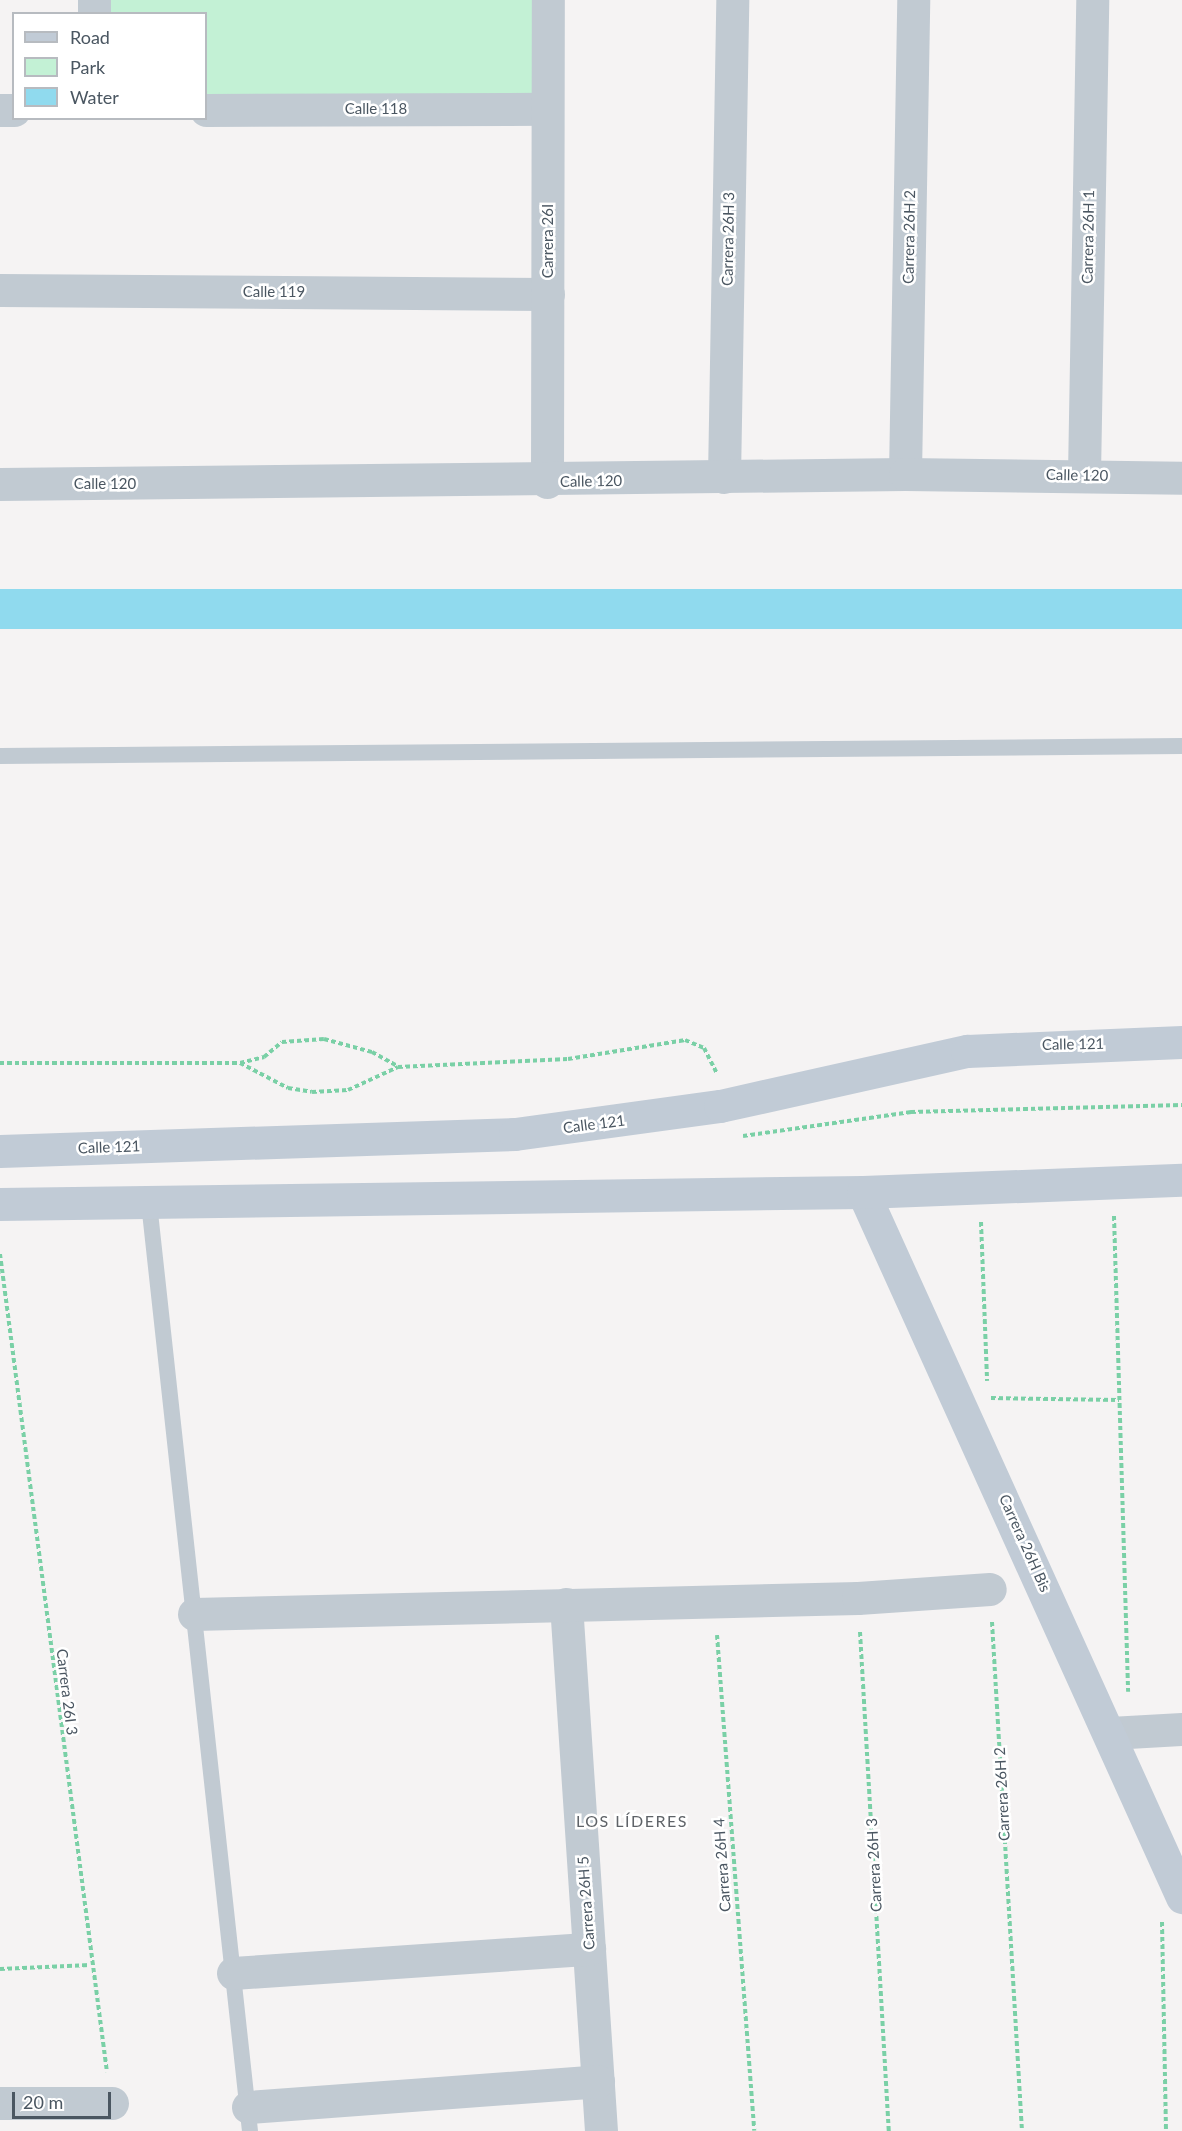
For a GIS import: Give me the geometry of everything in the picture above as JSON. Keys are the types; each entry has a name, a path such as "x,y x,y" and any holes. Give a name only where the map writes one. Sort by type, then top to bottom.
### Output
{"main road":[{"name":"Calle 121","path":"0,1151 516,1134 720,1106 967,1051 1182,1042"},
{"path":"0,1204 863,1192 1182,1180"},
{"name":"Carrera 26H Bis","path":"863,1192 1119,1733 1172,1902"}],"street":[{"name":"Carrera 26I","path":"547,482 548,0"},
{"name":"Carrera 26H 3","path":"724,477 732,0"},
{"name":"Carrera 26H 2","path":"906,474 913,0"},
{"name":"Carrera 26H 1","path":"1084,475 1092,0"},
{"name":"Calle 118","path":"207,110 547,109"},
{"name":"Calle 119","path":"0,290 548,294"},
{"name":"Calle 120","path":"0,484 547,482 906,474 1182,478"},
{"path":"194,1614 714,1598 858,1598 990,1589"},
{"name":"Carrera 26H 5","path":"566,1604 601,2131"},
{"path":"1119,1733 1182,1729"},
{"path":"233,1972 589,1949"},
{"path":"249,2119 598,2081"},
{"path":"0,2103 112,2103"}],"lane":[{"path":"0,756 1182,746"},
{"path":"149,1203 249,2119"}],"path":[{"path":"0,1063 240,1063 264,1057 282,1042 324,1039 372,1052 398,1067"},
{"path":"240,1063 288,1088 312,1092 348,1090 398,1067 568,1059 685,1040 704,1048 719,1079 720,1106 729,1128 748,1137 911,1112 1182,1105"},
{"path":"1114,1216 1119,1400 1119,1733"},
{"path":"981,1222 988,1398 1119,1400"},
{"name":"Carrera 26I 3","path":"0,1254 90,1965 112,2103"},
{"name":"Carrera 26H 2","path":"990,1589 1022,2131"},
{"name":"Carrera 26H 4","path":"714,1598 754,2131"},
{"name":"Carrera 26H 3","path":"858,1598 889,2131"},
{"path":"1166,2131 1172,1902"},
{"path":"0,1969 90,1965"}],"green space":[{"path":"94,0 548,0 547,109 207,110 207,12 94,12"}],"water":[{"path":"0,589 1182,589 1182,629 0,629"}],"district":[{"name":"LOS LÍDERES","path":"632,1821"}]}
